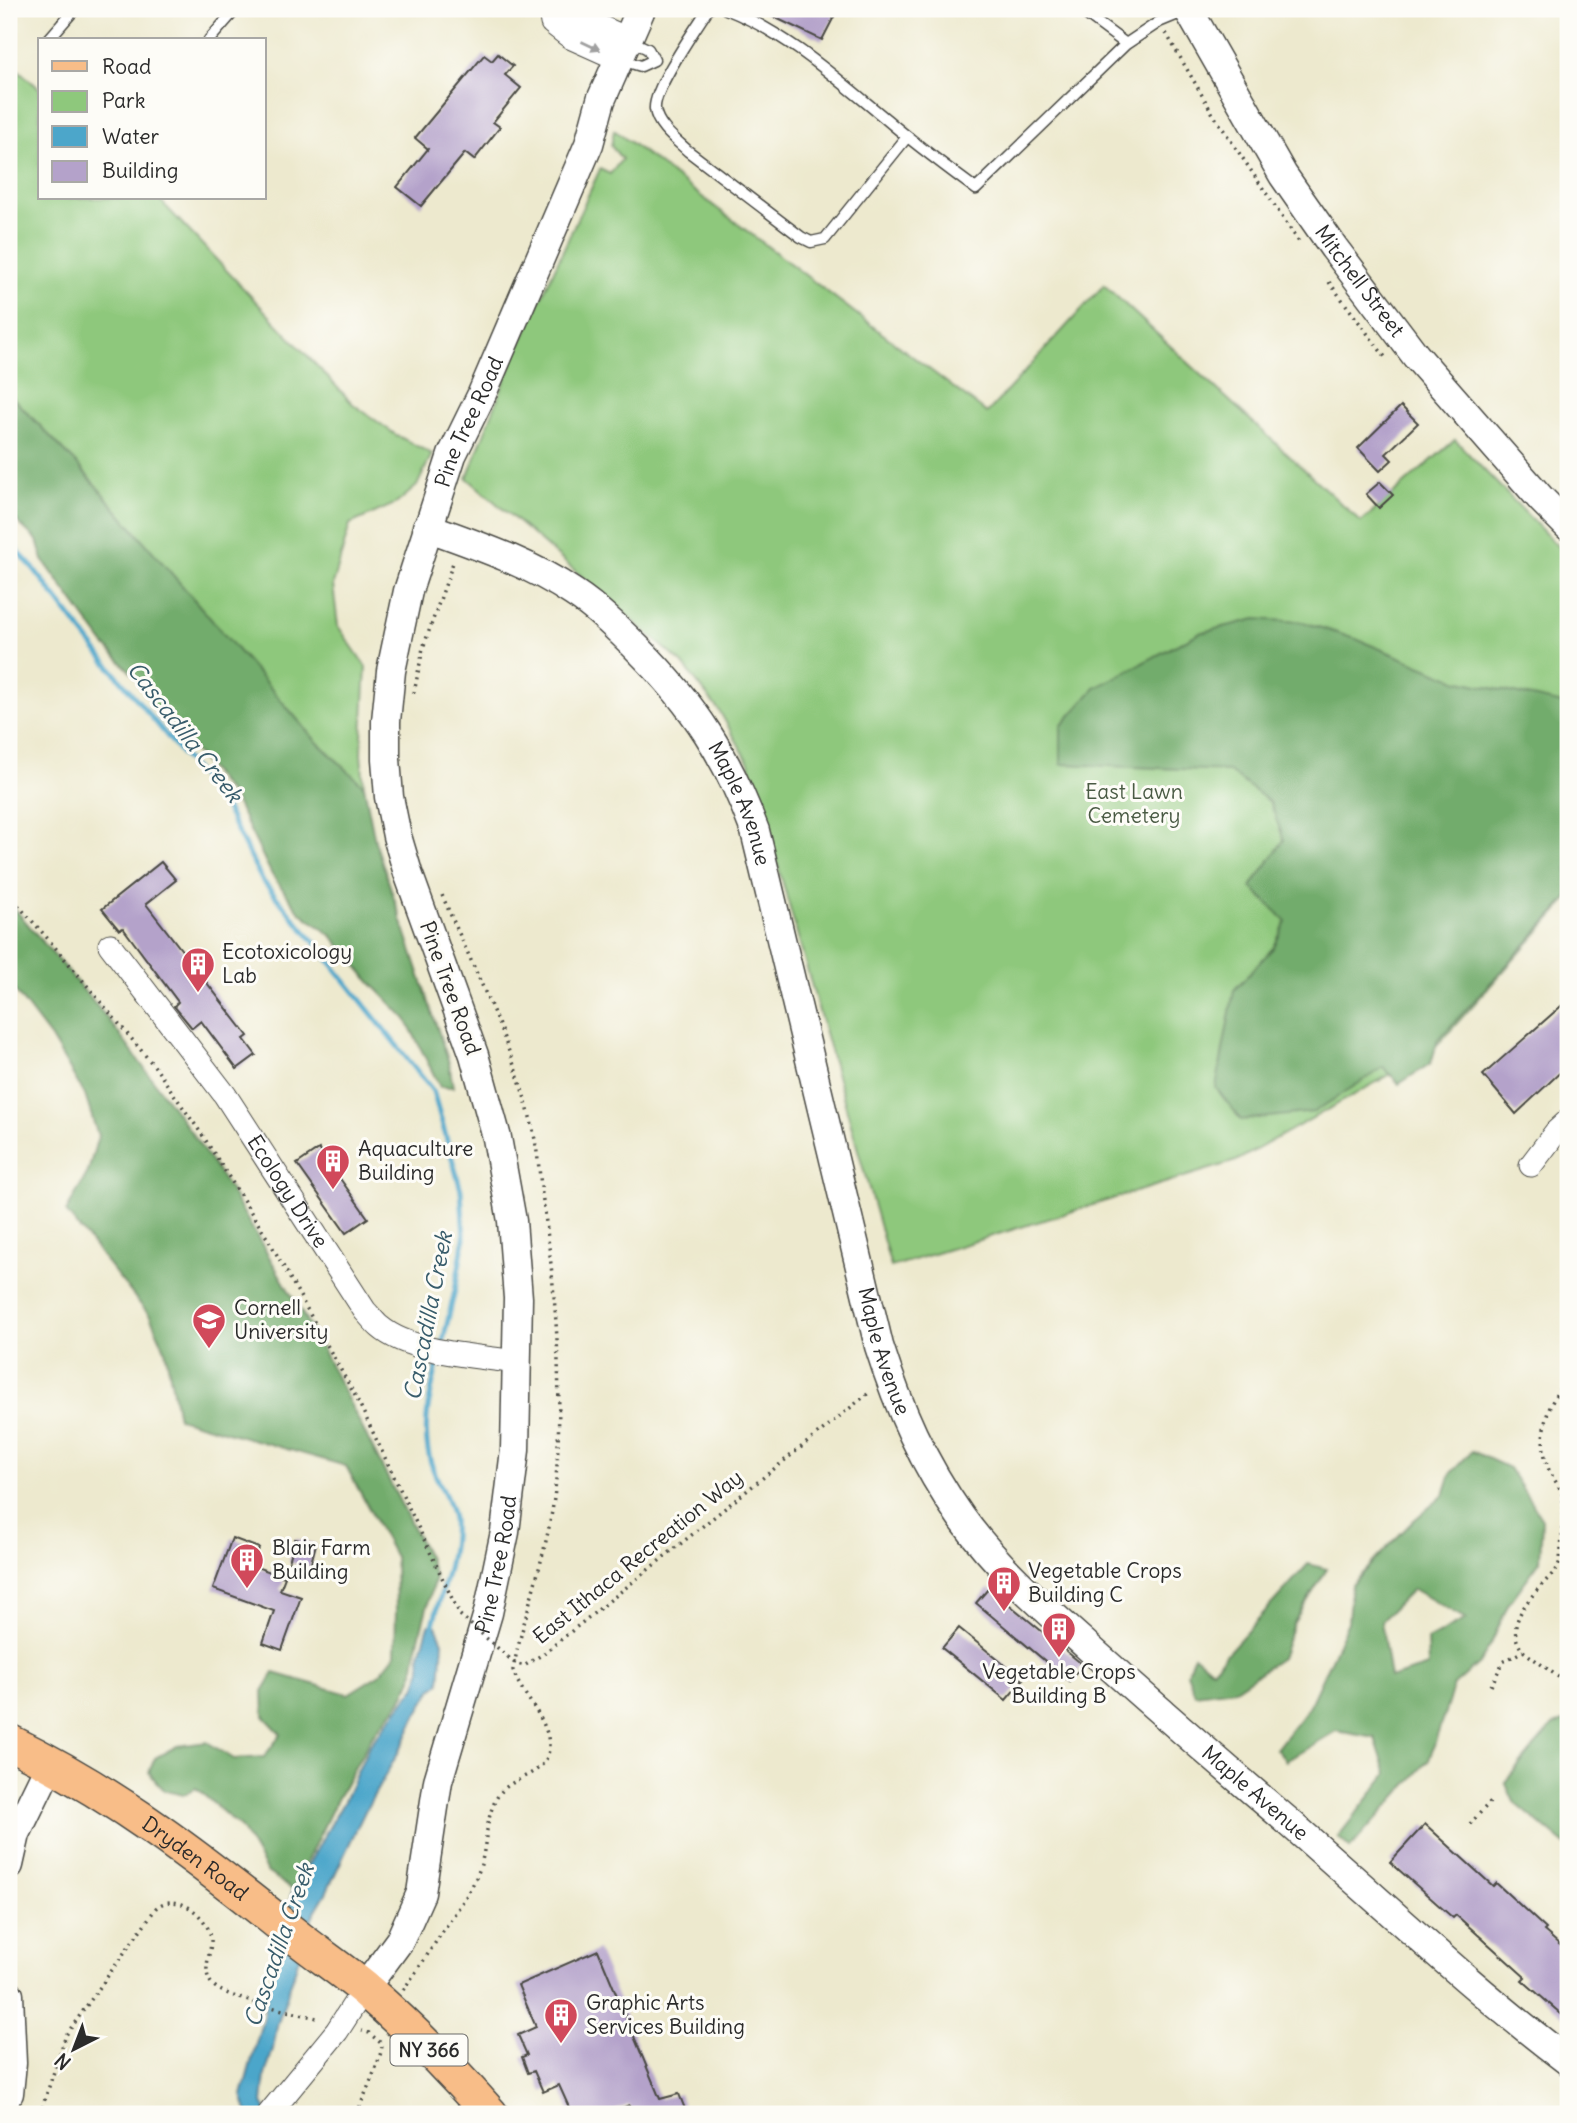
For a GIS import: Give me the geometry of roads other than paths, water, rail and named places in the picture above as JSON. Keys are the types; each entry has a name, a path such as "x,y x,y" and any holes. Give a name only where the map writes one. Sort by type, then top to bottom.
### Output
{"main road":[{"name":"Dryden Road","path":"9,1742 51,1762 157,1828 235,1887 364,1989 441,2062 490,2114"}],"street":[{"name":"Pine Tree Road","path":"364,1989 400,1940 421,1893 438,1781 488,1613 505,1532 515,1450 518,1298 512,1221 497,1138 474,1055 408,873 389,797 386,733 391,671 408,591 452,455 481,396 589,145 600,100 641,9"},
{"name":"Mitchell Street","path":"1188,9 1283,175 1334,248 1416,356 1568,526"},
{"path":"549,10 552,23 564,33 623,49"},
{"name":"Maple Avenue","path":"427,527 536,571 574,593 618,628 664,674 695,712 718,748 740,789 755,831 879,1346 908,1426 933,1474 962,1518 993,1557 1026,1591 1123,1678 1355,1873 1500,2006 1568,2061"},
{"name":"Ecology Drive","path":"110,945 225,1095 365,1311 381,1328 398,1338 422,1346 516,1362"},
{"path":"1531,1165 1556,1132 1568,1121"},
{"path":"9,1865 16,1834 51,1762"},
{"path":"274,2107 337,2031 364,1989"},
{"path":"9,1995 12,2063 9,2093"}],"lane":[{"path":"50,38 75,9"},
{"path":"211,38 236,9"},
{"path":"708,9 672,67 654,108 662,126 688,151 790,230 811,242 825,239 907,137"},
{"path":"726,9 755,20 811,57 907,137 976,189 1126,44 1159,22 1188,9"},
{"path":"1079,9 1126,44"},
{"path":"623,49 640,66 654,60"},
{"path":"623,49 648,49 654,60 672,67"}],"water":[{"path":"429,1625 436,1626 443,1642 440,1683 432,1689 416,1716 313,1915 277,2026 265,2075 262,2103 268,2114 248,2114 242,2095 291,1895 344,1801 369,1746 416,1686 421,1668 420,1654"}],"waterway":[{"name":"Cascadilla Creek","path":"9,542 34,569 96,650 224,805 262,880 433,1091 461,1190 464,1238 442,1345"},
{"name":"Cascadilla Creek","path":"432,1629 450,1560 453,1533 452,1513 433,1469 427,1441 427,1414 439,1358"}],"place":[{"name":"Ecotoxicology Lab","path":"198,994"},
{"name":"Aquaculture Building","path":"333,1191"},
{"name":"Cornell University","path":"209,1350"},
{"name":"Blair Farm Building","path":"247,1590"},
{"name":"Vegetable Crops Building C","path":"1004,1613"},
{"name":"Vegetable Crops Building B","path":"1059,1659"},
{"name":"Graphic Arts Services Building","path":"561,2045"}],"park label":[{"name":"East Lawn Cemetery","path":"1134,804"}]}
